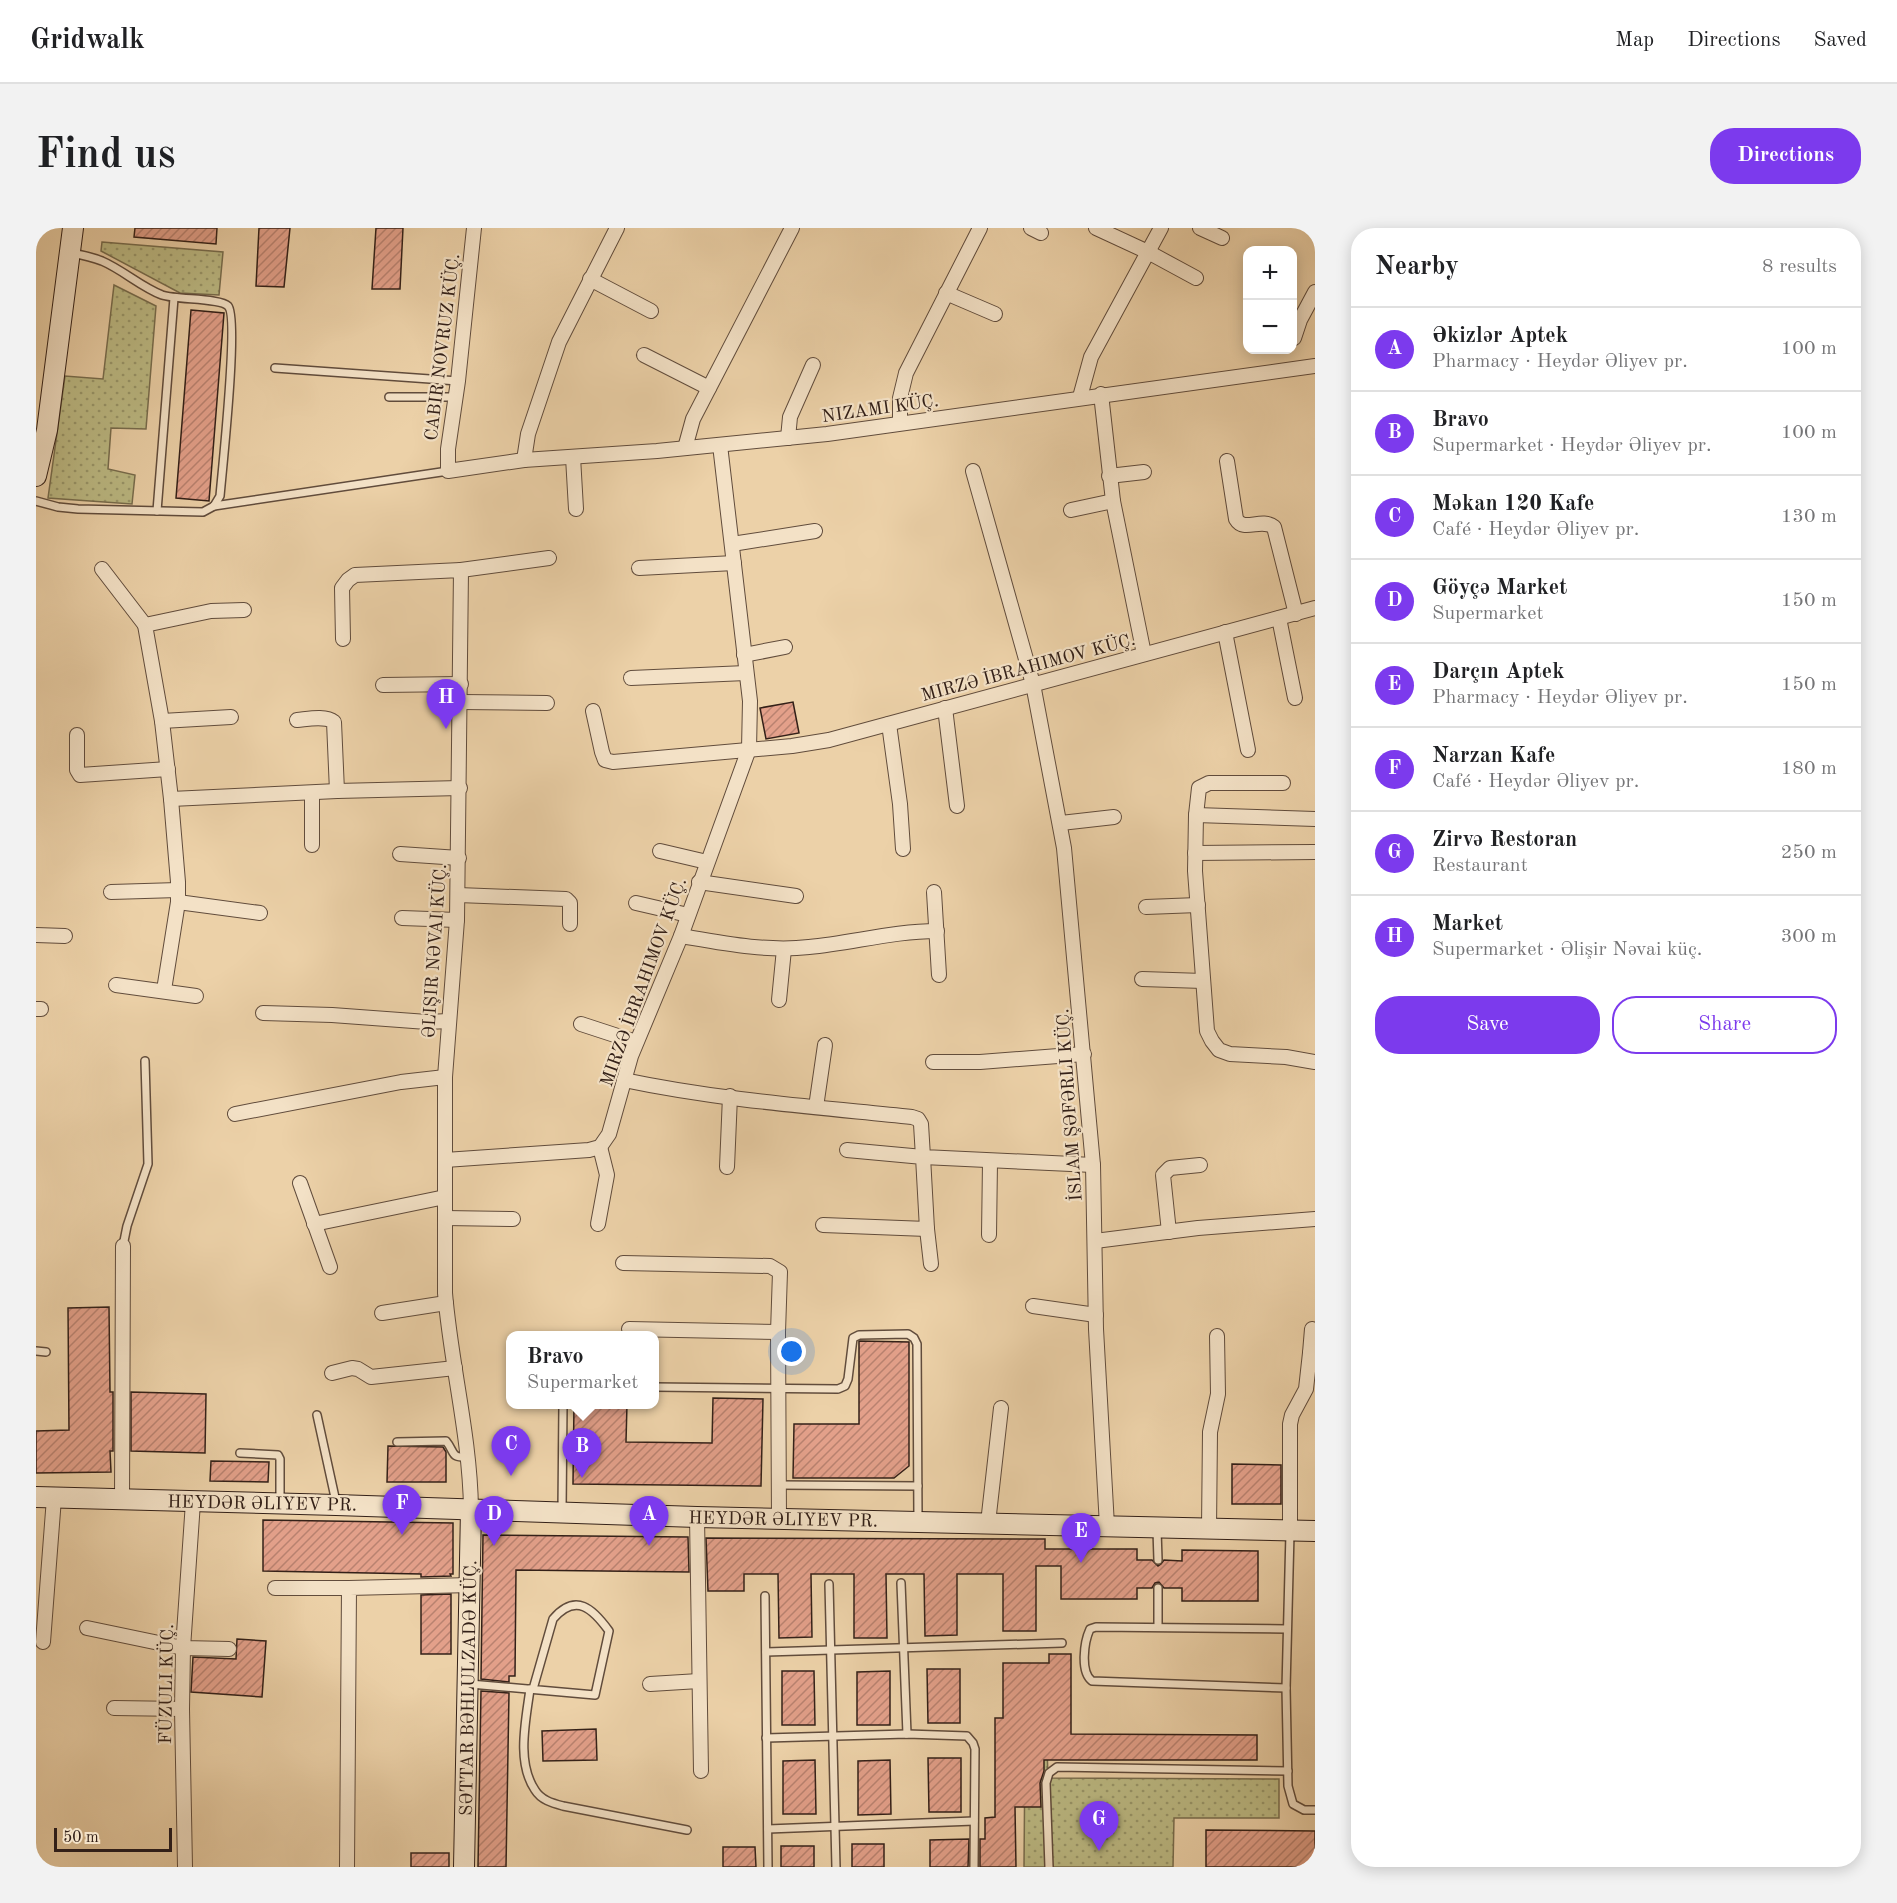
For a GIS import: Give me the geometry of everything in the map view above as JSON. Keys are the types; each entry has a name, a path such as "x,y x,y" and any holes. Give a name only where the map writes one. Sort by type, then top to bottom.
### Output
{"main road":[{"path":"36,476 46,430 73,228"},
{"name":"HEYDƏR ƏLIYEV PR.","path":"45,1498 697,1517 1315,1531"},
{"name":"SƏTTAR BƏHLULZADƏ KÜÇ.","path":"464,1867 471,1509"}],"street":[{"name":"CABIR NOVRUZ KÜÇ.","path":"448,471 448,449 458,381 474,228"},
{"path":"524,460 528,434 560,342 617,228"},
{"path":"685,448 693,419 792,228"},
{"path":"900,423 900,398 906,373 980,228"},
{"path":"1096,228 1196,278"},
{"path":"1080,397 1091,357 1161,228"},
{"path":"1200,228 1222,238"},
{"path":"590,279 651,310"},
{"path":"1297,329 1315,292"},
{"path":"946,293 995,314"},
{"path":"644,355 709,388"},
{"path":"788,438 790,417 813,365"},
{"name":"NIZAMI KÜÇ.","path":"448,471 524,460 788,438 1315,366"},
{"path":"1101,394 1113,501 1144,654"},
{"name":"MIRZƏ İBRAHIMOV KÜÇ.","path":"600,1147 609,1134 636,1042 681,936 749,749 750,700 720,445"},
{"path":"573,457 576,509"},
{"path":"1227,461 1236,519 1239,524 1262,522 1274,527 1296,614"},
{"name":"İSLAM ŞƏFƏRLI KÜÇ.","path":"974,471 1033,684 1061,824 1067,869 1094,1166 1096,1315 1107,1526"},
{"path":"1109,476 1144,472"},
{"path":"1071,510 1113,501"},
{"path":"732,544 815,531"},
{"path":"343,639 342,588 355,575 461,570 549,558"},
{"path":"639,568 734,563"},
{"path":"102,569 145,626 162,721 178,896 164,990"},
{"name":"ƏLIŞIR NƏVAI KÜÇ.","path":"461,570 458,920 445,1077 445,1218 446,1303 469,1457 471,1509"},
{"name":"MIRZƏ İBRAHIMOV KÜÇ.","path":"749,749 812,743 889,724 1315,608"},
{"path":"145,626 211,610 244,610"},
{"path":"1278,618 1295,698"},
{"path":"1225,632 1248,750"},
{"path":"744,655 785,647"},
{"path":"631,678 746,673"},
{"path":"383,685 461,684"},
{"path":"461,702 547,703"},
{"path":"945,708 957,806"},
{"path":"594,711 602,752 605,760 613,762 749,749"},
{"path":"162,721 231,717"},
{"path":"297,720 324,718 334,722 337,791"},
{"path":"889,724 900,804 903,849"},
{"path":"77,735 77,770 80,776 168,769"},
{"path":"1282,783 1204,784 1199,788 1195,853 1207,1031 1220,1050 1236,1055 1286,1057 1315,1062"},
{"path":"171,800 337,791 460,788"},
{"path":"312,793 312,845"},
{"path":"1196,815 1315,819"},
{"path":"1061,824 1114,817"},
{"path":"660,851 707,862"},
{"path":"1195,853 1315,852"},
{"path":"400,854 459,858"},
{"path":"699,882 796,897"},
{"path":"111,892 178,896 260,913"},
{"path":"934,892 939,975"},
{"path":"458,895 566,899 570,903 570,924"},
{"path":"636,903 688,915"},
{"path":"1146,907 1198,905"},
{"path":"402,918 458,920"},
{"path":"681,936 784,949 808,948 914,931 937,931"},
{"path":"36,935 65,936"},
{"path":"779,1000 784,949"},
{"path":"1142,979 1203,981"},
{"path":"116,985 196,996"},
{"path":"263,1012 342,1015 417,1022 449,1021"},
{"path":"581,1023 636,1042"},
{"path":"816,1107 825,1045"},
{"path":"933,1062 980,1062 1084,1054"},
{"path":"236,1114 400,1082 445,1077"},
{"path":"624,1080 670,1089 918,1119 921,1124 931,1264"},
{"path":"727,1167 730,1096"},
{"path":"446,1160 589,1150 600,1147 607,1175 607,1185 598,1224"},
{"path":"847,1150 990,1162 1094,1166"},
{"path":"989,1235 990,1162"},
{"path":"1169,1232 1163,1175 1170,1168 1200,1166"},
{"path":"300,1183 330,1267"},
{"path":"314,1224 445,1197"},
{"path":"445,1218 513,1220"},
{"path":"1095,1241 1169,1232 1315,1220"},
{"path":"823,1225 927,1229"},
{"path":"122,1501 123,1246"},
{"path":"623,1263 770,1266 777,1268 780,1272 779,1519"},
{"path":"382,1313 446,1303"},
{"path":"1033,1306 1096,1315"},
{"path":"629,1329 778,1332"},
{"path":"1290,1530 1290,1424 1292,1415 1306,1389 1312,1353 1312,1329"},
{"path":"1209,1528 1210,1432 1218,1394 1216,1336"},
{"path":"332,1373 352,1368 371,1377 455,1368"},
{"path":"988,1523 1001,1408"},
{"path":"43,1642 45,1498"},
{"name":"FÜZULI KÜÇ.","path":"185,1867 183,1648 193,1502"},
{"path":"697,1517 701,1772"},
{"path":"275,1588 471,1585"},
{"path":"347,1867 349,1588"},
{"path":"87,1628 183,1648 230,1649"},
{"path":"650,1684 699,1681"},
{"path":"114,1708 182,1709"}],"lane":[{"path":"70,253 103,261 160,294 174,298 222,302 230,307 233,316 220,496 214,506"},
{"path":"157,511 174,298"},
{"path":"275,368 458,381"},
{"path":"389,397 456,397"},
{"path":"36,501 78,509 203,512 214,506 448,471"},
{"path":"123,1246 127,1226 148,1164 145,1061"},
{"path":"659,1387 837,1389 845,1386 848,1379 853,1338 859,1335 908,1334 917,1344 918,1522"},
{"path":"36,1351 46,1352"},
{"path":"562,1512 563,1409"},
{"path":"317,1415 336,1505"},
{"path":"397,1442 446,1441 457,1458 469,1457"},
{"path":"240,1453 278,1455 280,1459 280,1504"},
{"path":"779,1485 918,1486"},
{"path":"1157,1527 1158,1560"},
{"path":"1290,1530 1286,1629 1288,1786 1293,1804 1304,1810 1315,1810"},
{"path":"901,1583 907,1734"},
{"path":"829,1584 836,1867"},
{"path":"1158,1588 1158,1627"},
{"path":"765,1596 768,1867"},
{"path":"468,1684 532,1689 595,1695 609,1631 597,1614 586,1606 571,1605 561,1610 553,1619 532,1689 525,1734 526,1767 535,1790 546,1801 562,1806 687,1830"},
{"path":"1286,1629 1096,1627 1090,1629 1087,1636 1085,1671 1092,1681 1286,1688"},
{"path":"766,1652 1062,1643"},
{"path":"766,1738 907,1734 961,1734 971,1738 975,1749 974,1867"},
{"path":"1049,1867 1046,1783 1048,1773 1057,1767 1288,1771"},
{"path":"768,1828 974,1821"}],"shaded area":[{"path":"102,242 223,252 219,295 180,293 101,251"},
{"path":"114,285 156,306 146,429 111,428 108,469 135,475 132,504 48,498 65,376 103,379"},
{"path":"1025,1746 1047,1746 1048,1778 1279,1779 1279,1818 1174,1818 1173,1867 1024,1867"}],"building":[{"path":"135,228 217,228 216,244 134,237"},
{"path":"259,228 290,228 284,287 256,286"},
{"path":"376,228 403,228 400,289 372,289"},
{"path":"191,310 224,313 209,501 176,498"},
{"path":"793,702 799,733 766,739 760,708"},
{"path":"109,1307 110,1392 113,1392 111,1472 36,1473 36,1431 69,1430 68,1308"},
{"path":"859,1341 909,1342 909,1466 894,1478 793,1478 794,1424 859,1424"},
{"path":"131,1392 206,1394 205,1453 131,1451"},
{"path":"713,1398 763,1399 761,1486 573,1484 574,1409 627,1409 626,1442 712,1443"},
{"path":"388,1446 443,1447 446,1452 446,1482 387,1482"},
{"path":"211,1461 269,1462 268,1482 210,1481"},
{"path":"1232,1464 1281,1465 1281,1504 1232,1504"},
{"path":"263,1520 453,1523 453,1574 450,1574 451,1576 421,1577 421,1574 263,1571"},
{"path":"483,1535 688,1537 689,1572 516,1570 515,1676 509,1676 509,1682 481,1679"},
{"path":"706,1538 1045,1539 1045,1549 1137,1549 1137,1560 1152,1560 1158,1566 1164,1560 1182,1561 1182,1550 1258,1551 1258,1601 1182,1601 1182,1588 1164,1588 1159,1582 1155,1583 1152,1588 1137,1588 1137,1599 1061,1599 1061,1566 1036,1566 1036,1631 1003,1631 1003,1574 957,1574 957,1635 925,1636 924,1574 886,1574 887,1638 854,1638 854,1574 811,1574 812,1637 779,1638 778,1574 744,1574 744,1591 708,1591"},
{"path":"451,1594 451,1654 421,1654 421,1595"},
{"path":"237,1639 266,1641 262,1697 191,1692 193,1657 236,1659"},
{"path":"1049,1654 1071,1654 1071,1734 1257,1735 1257,1760 1044,1760 1044,1771 1040,1783 1041,1807 1015,1807 1016,1867 980,1867 980,1839 985,1839 985,1818 995,1817 995,1718 1003,1718 1003,1663 1049,1663"},
{"path":"927,1669 960,1669 960,1723 928,1723"},
{"path":"782,1671 814,1671 815,1725 782,1725"},
{"path":"890,1671 890,1725 857,1725 857,1672"},
{"path":"481,1691 509,1693 506,1867 478,1867"},
{"path":"596,1729 597,1760 543,1761 542,1731"},
{"path":"928,1758 961,1758 961,1812 929,1812"},
{"path":"815,1760 816,1814 783,1814 783,1761"},
{"path":"890,1760 891,1814 858,1815 858,1761"},
{"path":"1206,1830 1315,1831 1315,1867 1206,1867"},
{"path":"969,1839 968,1867 930,1867 930,1840"},
{"path":"852,1844 884,1844 884,1867 852,1867"},
{"path":"781,1846 814,1846 814,1867 781,1867"},
{"path":"723,1847 755,1847 756,1867 723,1867"},
{"path":"411,1853 449,1853 449,1867 411,1867"}],"place":[{"name":"Market","path":"446,729"},
{"name":"Məkan 120 Kafe","path":"511,1476"},
{"name":"Bravo","path":"582,1478"},
{"name":"Narzan Kafe","path":"402,1535"},
{"name":"Göyçə Market","path":"494,1546"},
{"name":"Əkizlər Aptek","path":"649,1546"},
{"name":"Darçın Aptek","path":"1081,1563"},
{"name":"Zirvə Restoran","path":"1099,1851"}]}
